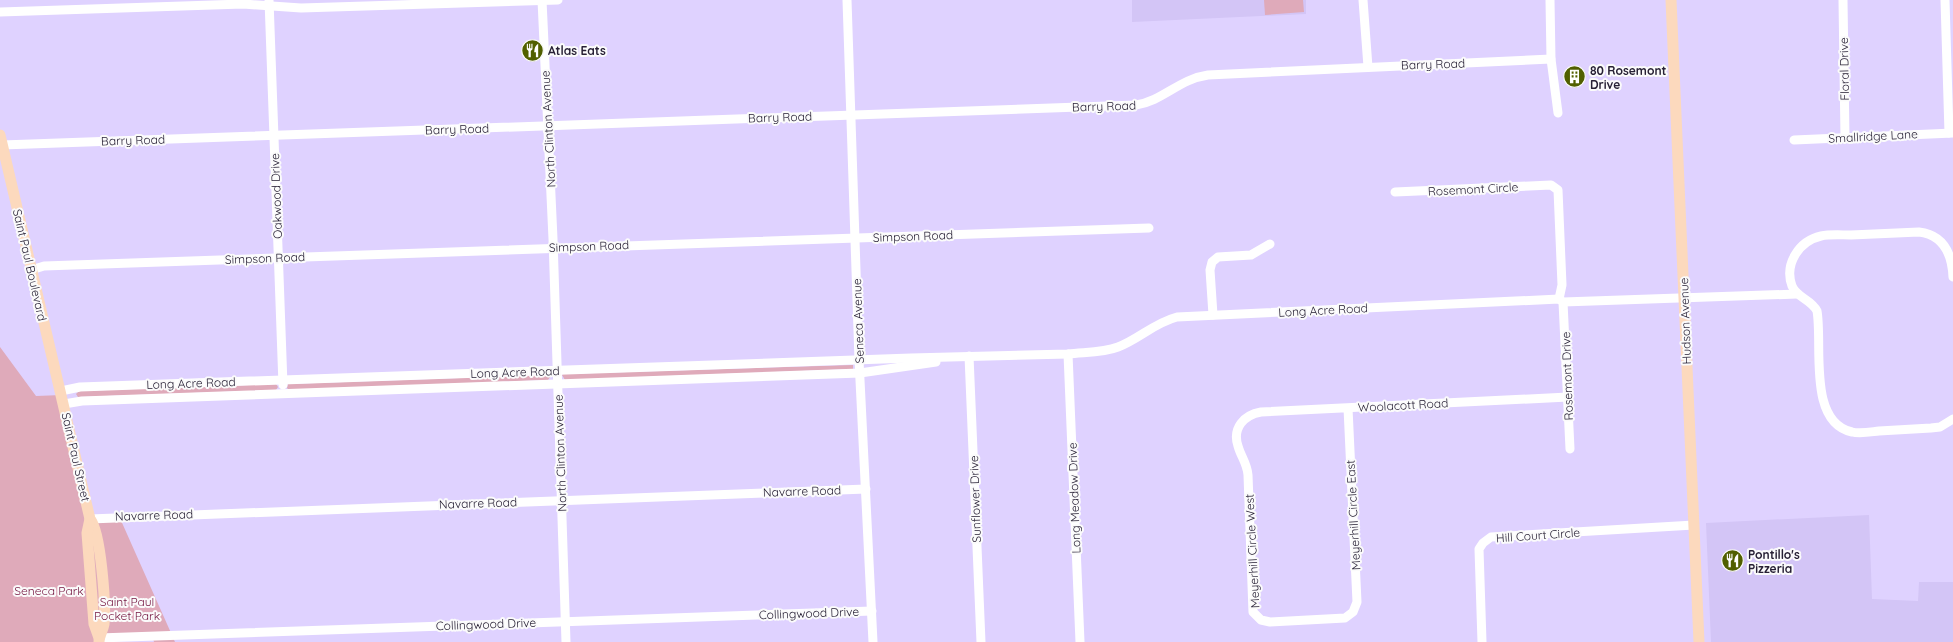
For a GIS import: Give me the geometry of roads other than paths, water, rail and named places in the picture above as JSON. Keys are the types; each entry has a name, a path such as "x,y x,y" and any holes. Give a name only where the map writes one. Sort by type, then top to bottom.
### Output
{"main road":[{"name":"Hudson Avenue","path":"1671,0 1698,642"},
{"name":"Saint Paul Boulevard","path":"1,140 62,396"},
{"name":"Saint Paul Street","path":"62,396 90,519 87,532 94,624 99,640"}],"street":[{"name":"North Clinton Avenue","path":"542,0 553,247 566,642"},
{"path":"0,12 270,3 301,8 558,0"},
{"name":"Seneca Avenue","path":"847,0 860,366 873,642"},
{"path":"1364,0 1368,67"},
{"path":"1550,0 1551,59 1558,113"},
{"name":"Floral Drive","path":"1843,0 1845,138"},
{"path":"1945,0 1951,133"},
{"name":"Oakwood Drive","path":"270,3 283,393"},
{"name":"Barry Road","path":"1,140 275,136 1136,105 1151,102 1178,85 1201,76 1551,59"},
{"name":"Smallridge Lane","path":"1794,140 1951,133"},
{"name":"Rosemont Circle","path":"1394,192 1551,185"},
{"name":"Rosemont Drive","path":"1551,185 1558,190 1562,285 1561,300 1570,449"},
{"name":"Simpson Road","path":"31,270 44,266 553,247 1149,228"},
{"path":"1953,277 1951,258 1946,247 1937,238 1925,233 1822,236 1807,242 1801,247 1792,260 1790,277 1797,294 1810,301 1818,310 1822,397 1827,414 1835,423 1846,430 1858,432 1931,428 1946,424 1953,419"},
{"path":"1213,315 1210,270 1212,262 1218,257 1250,254 1270,244"},
{"name":"Long Acre Road","path":"62,396 82,401 557,383 860,366 969,356 1068,354 1107,350 1119,347 1167,320 1176,317 1561,300 1684,299 1797,294"},
{"name":"Long Meadow Drive","path":"1068,354 1080,642"},
{"name":"Long Acre Road","path":"62,396 80,387 556,370 860,366 969,356"},
{"name":"Sunflower Drive","path":"969,356 981,642"},
{"name":"Woolacott Road","path":"1241,422 1249,415 1261,412 1568,397"},
{"name":"Meyerhill Circle East","path":"1345,618 1353,612 1357,602 1348,408"},
{"name":"Meyerhill Circle West","path":"1241,422 1236,439 1240,452 1247,465 1248,475 1253,612 1261,620 1270,622 1345,618"},
{"name":"Navarre Road","path":"90,519 866,489"},
{"name":"Hill Court Circle","path":"1482,642 1479,550 1483,543 1491,537 1694,525"},
{"name":"Collingwood Drive","path":"99,640 224,633 872,611"},
{"path":"224,633 229,642"}],"place":[{"name":"Atlas Eats","path":"532,50"},
{"name":"80 Rosemont Drive","path":"1574,77"},
{"name":"Pontillo's Pizzeria","path":"1732,561"}],"park label":[{"name":"Seneca Park","path":"49,590"},
{"name":"Saint Paul Pocket Park","path":"127,608"}]}
